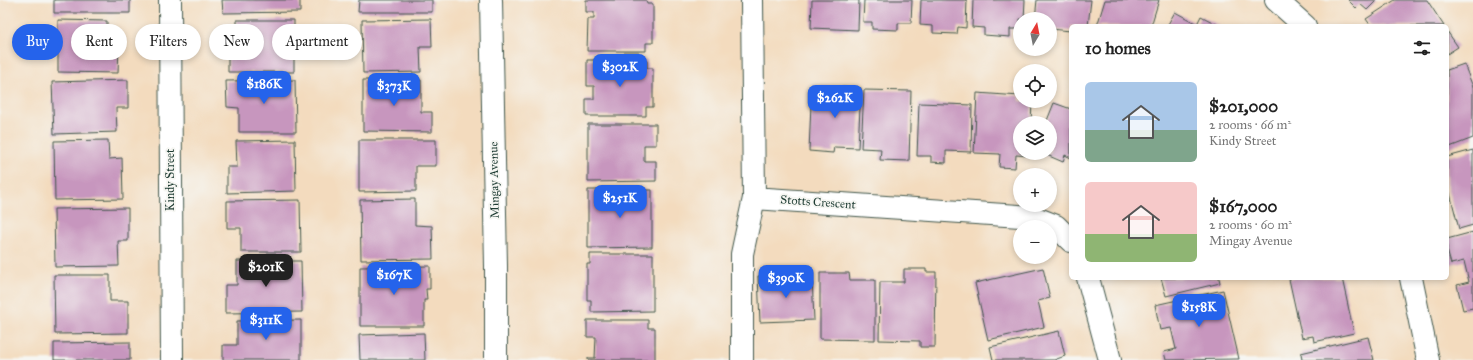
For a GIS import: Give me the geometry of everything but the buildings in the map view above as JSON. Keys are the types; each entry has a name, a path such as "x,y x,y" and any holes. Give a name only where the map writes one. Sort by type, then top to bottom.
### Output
{"street":[{"name":"Kindy Street","path":"170,0 172,360"},
{"name":"Mingay Avenue","path":"491,0 496,266 496,360"},
{"path":"742,360 742,254 754,198 752,0"},
{"path":"1276,0 1303,24"},
{"name":"Stotts Crescent","path":"754,198 1033,217 1056,226 1069,239"},
{"path":"1089,280 1110,360"},
{"path":"1411,280 1428,360"}]}
